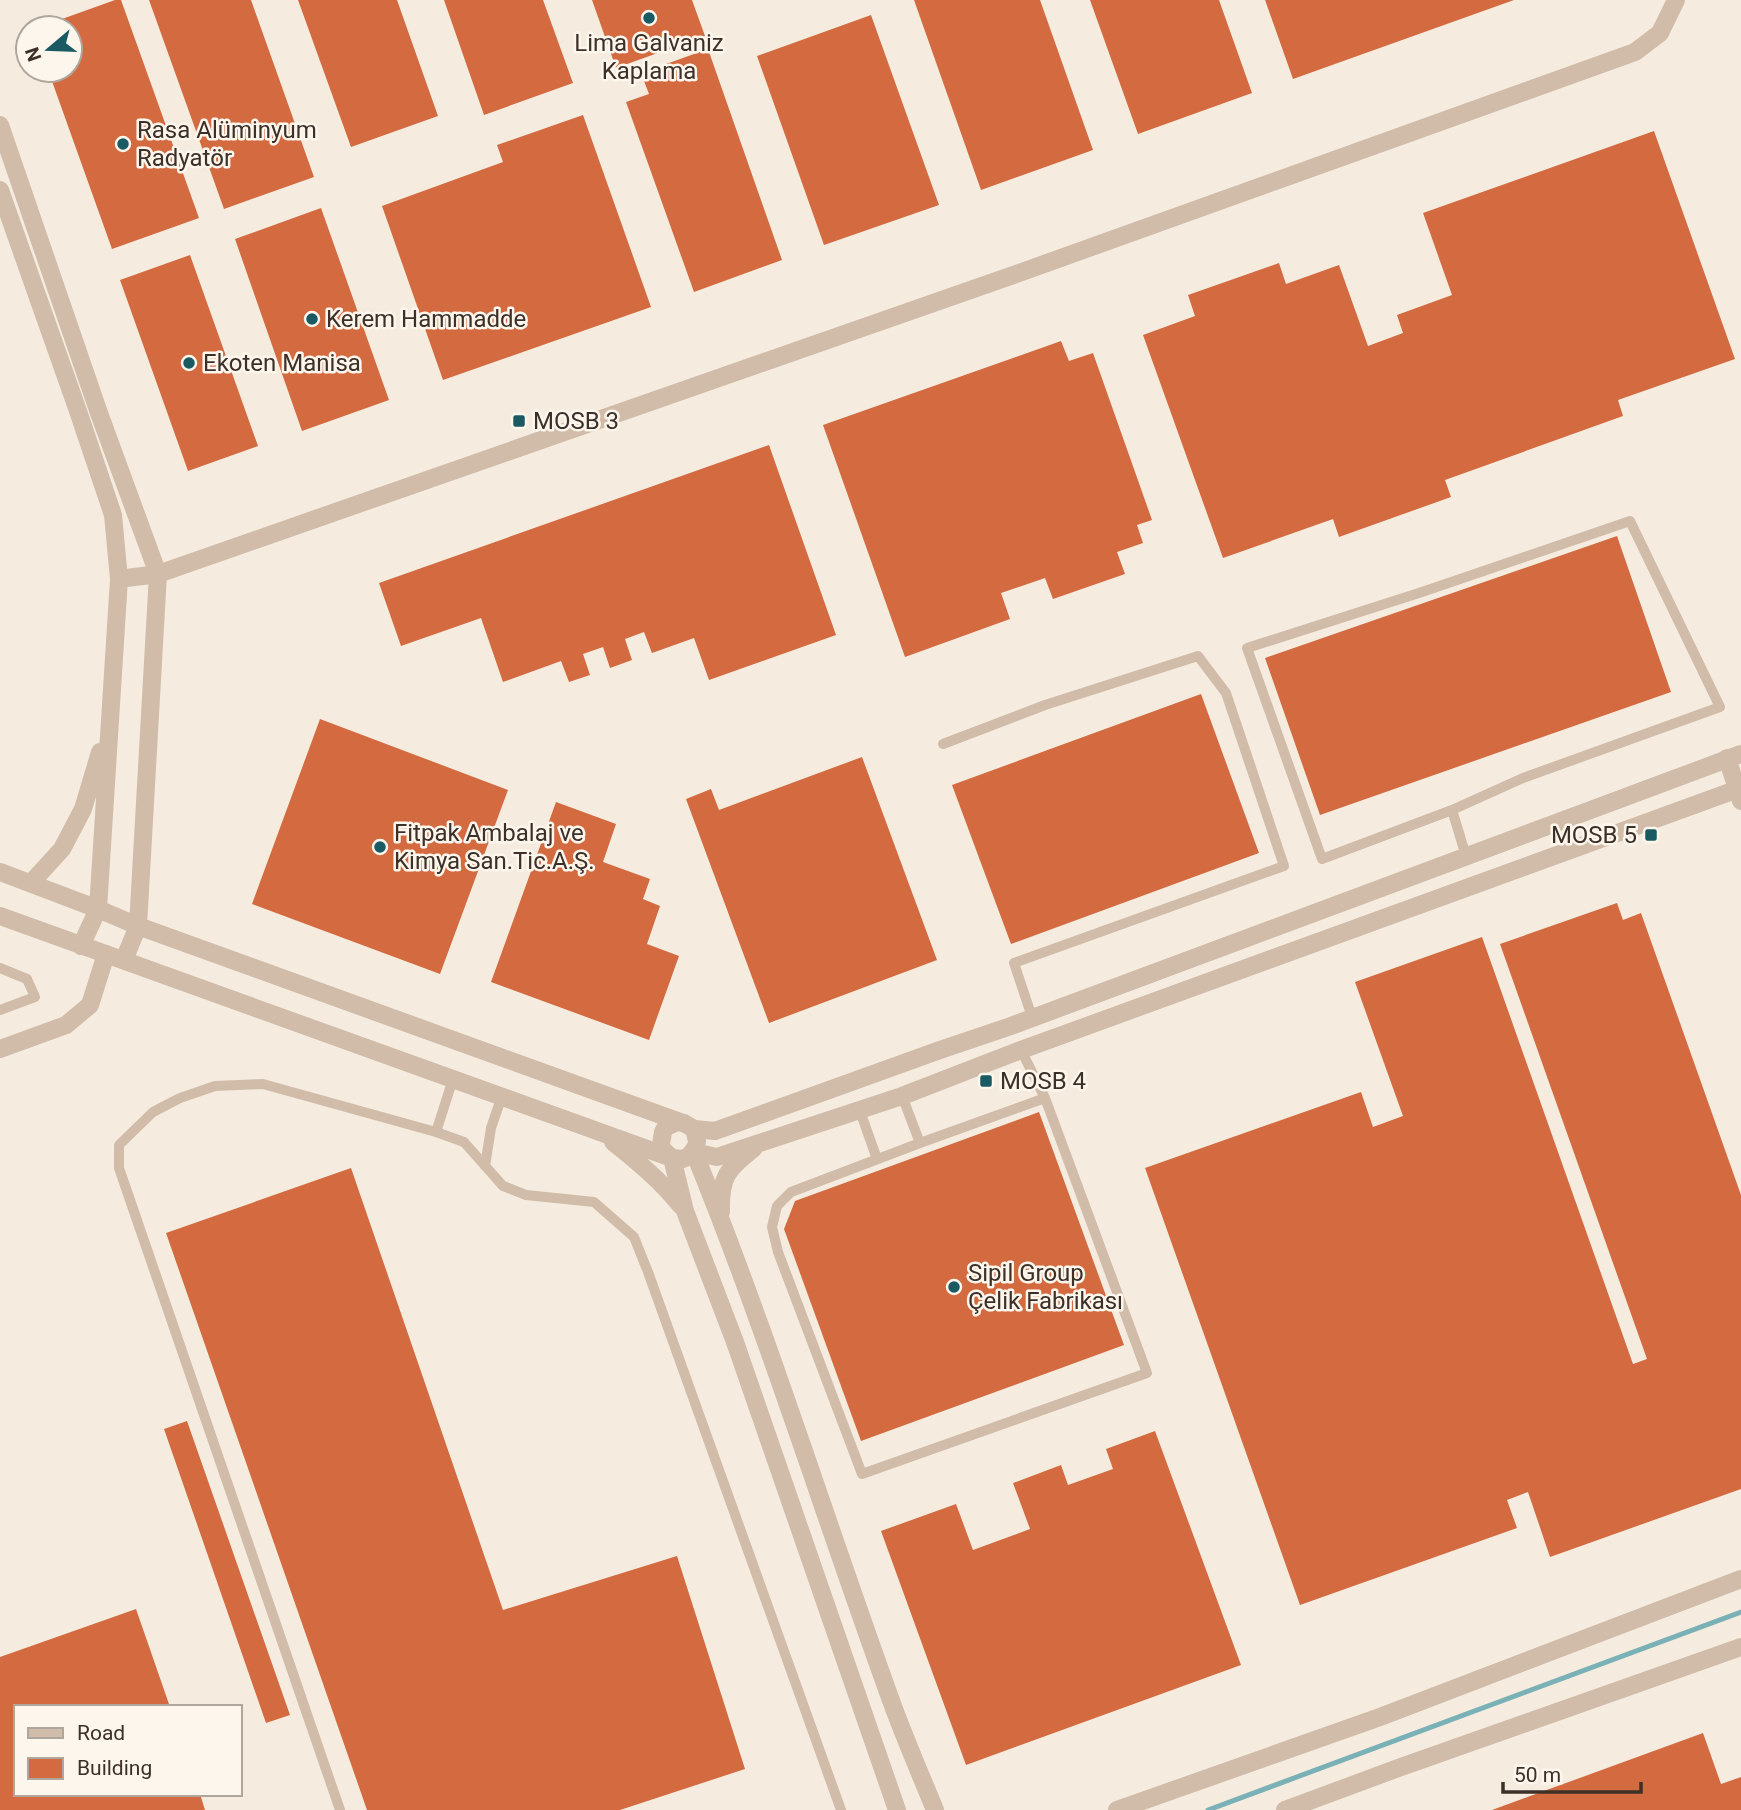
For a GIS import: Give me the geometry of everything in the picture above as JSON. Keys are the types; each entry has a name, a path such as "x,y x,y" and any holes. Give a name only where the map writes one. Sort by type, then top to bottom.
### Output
{"street":[{"path":"119,579 158,574 1019,273 1635,52 1660,33 1675,0"},
{"path":"0,125 99,413 158,574 138,926 124,960"},
{"path":"0,190 113,515 119,579 98,909 81,946"},
{"path":"31,883 62,849 83,809 109,722"},
{"path":"694,1152 718,1157 860,1111 1021,1050 1740,793 1734,756 1011,1026 715,1131 671,1124 663,1132 663,1150 672,1158 685,1212 735,1342 897,1810"},
{"path":"0,873 138,926 689,1126 698,1141 694,1152 683,1159 672,1158 0,916"},
{"path":"0,1049 65,1026 90,1005 106,954"},
{"path":"1011,1026 1021,1050"},
{"path":"599,1132 643,1165 666,1187 685,1212"},
{"path":"721,1219 720,1190 727,1172 763,1141"},
{"path":"694,1152 773,1360 894,1708 935,1810"},
{"path":"1117,1810 1380,1717 1741,1578"},
{"path":"1285,1810 1741,1647"}],"lane":[{"path":"1630,520 1720,707 1523,778 1452,810 1322,859 1247,648 1422,592 1630,520"},
{"path":"943,744 1045,705 1198,656 1226,693 1284,866 1014,963 1032,1017"},
{"path":"1452,810 1466,856"},
{"path":"0,968 27,979 35,997 0,1010"},
{"path":"1021,1050 1045,1098 1147,1373 862,1474 778,1252 772,1227 777,1206 791,1192 1045,1098"},
{"path":"436,1132 453,1079"},
{"path":"340,1810 119,1168 119,1145 153,1112 180,1098 215,1086 263,1084 464,1142 503,1186 526,1195 593,1202 634,1237 841,1810"},
{"path":"485,1166 491,1128 502,1096"},
{"path":"902,1096 920,1143"},
{"path":"860,1111 877,1159"}],"building":[{"name":"Rasa Alüminyum Radyatör","path":"121,0 199,218 112,249 53,84 84,84 84,14 76,14"},
{"path":"149,0 251,0 314,177 224,209"},
{"path":"298,0 397,0 438,116 351,147"},
{"path":"444,0 543,0 573,83 484,115"},
{"name":"Lima Galvaniz Kaplama","path":"592,0 692,0 705,36 616,68"},
{"path":"914,0 1040,0 1093,150 981,190"},
{"path":"1090,0 1219,0 1252,93 1138,134"},
{"path":"1265,0 1514,0 1293,79"},
{"path":"871,15 939,205 824,245 757,56"},
{"path":"708,49 782,260 694,292 626,102 649,94 641,73"},
{"path":"583,115 651,307 443,380 382,206 503,162 497,145"},
{"path":"1654,131 1735,359 1618,400 1623,416 1445,480 1451,497 1339,537 1333,519 1223,558 1143,335 1195,316 1188,295 1279,263 1286,284 1339,265 1368,346 1403,333 1397,315 1452,295 1423,213"},
{"name":"Kerem Hammadde","path":"321,208 389,400 302,431 235,239"},
{"name":"Ekoten Manisa","path":"190,255 258,446 188,471 120,280"},
{"path":"1061,341 1069,361 1093,353 1152,520 1137,525 1143,543 1117,552 1125,574 1053,599 1045,578 1001,593 1010,619 905,657 823,425"},
{"path":"769,445 836,635 709,680 694,638 652,653 644,632 625,639 632,660 610,668 603,647 583,654 590,675 569,682 561,661 503,682 481,618 401,646 379,583"},
{"path":"1617,536 1671,692 1320,815 1265,658"},
{"path":"1201,694 1259,853 1011,944 952,785"},
{"name":"Fitpak Ambalaj ve Kimya San.Tic.A.Ş.","path":"320,719 508,790 440,974 252,904"},
{"path":"862,757 937,960 769,1023 686,799 711,789 719,810"},
{"path":"556,802 616,824 603,862 650,879 643,899 660,906 647,944 679,956 649,1040 491,982"},
{"path":"1617,903 1623,920 1641,913 1741,1195 1741,1489 1550,1557 1528,1492 1507,1500 1517,1528 1300,1605 1145,1168 1361,1092 1373,1127 1403,1116 1355,982 1482,937 1633,1364 1647,1359 1500,944"},
{"name":"Sipil Group Çelik Fabrikası","path":"1039,1112 1124,1345 861,1441 784,1229 795,1201"},
{"path":"351,1168 503,1610 677,1556 745,1769 620,1810 367,1810 166,1233"},
{"path":"187,1421 290,1715 266,1723 164,1429"},
{"path":"1155,1431 1241,1665 966,1765 881,1531 956,1504 973,1550 1030,1529 1013,1483 1061,1465 1068,1485 1113,1469 1106,1449"},
{"path":"136,1609 169,1705 14,1705 14,1796 201,1796 205,1810 0,1810 0,1657"},
{"path":"1703,1733 1721,1784 1741,1777 1741,1810 1492,1810"}],"waterway":[{"path":"1208,1810 1741,1612"}],"place":[{"name":"Lima Galvaniz Kaplama","path":"649,18"},
{"name":"Rasa Alüminyum Radyatör","path":"123,144"},
{"name":"Kerem Hammadde","path":"312,319"},
{"name":"Ekoten Manisa","path":"189,363"},
{"name":"MOSB 3","path":"519,421"},
{"name":"MOSB 5","path":"1651,835"},
{"name":"Fitpak Ambalaj ve Kimya San.Tic.A.Ş.","path":"380,847"},
{"name":"MOSB 4","path":"986,1081"},
{"name":"Sipil Group Çelik Fabrikası","path":"954,1287"}]}
